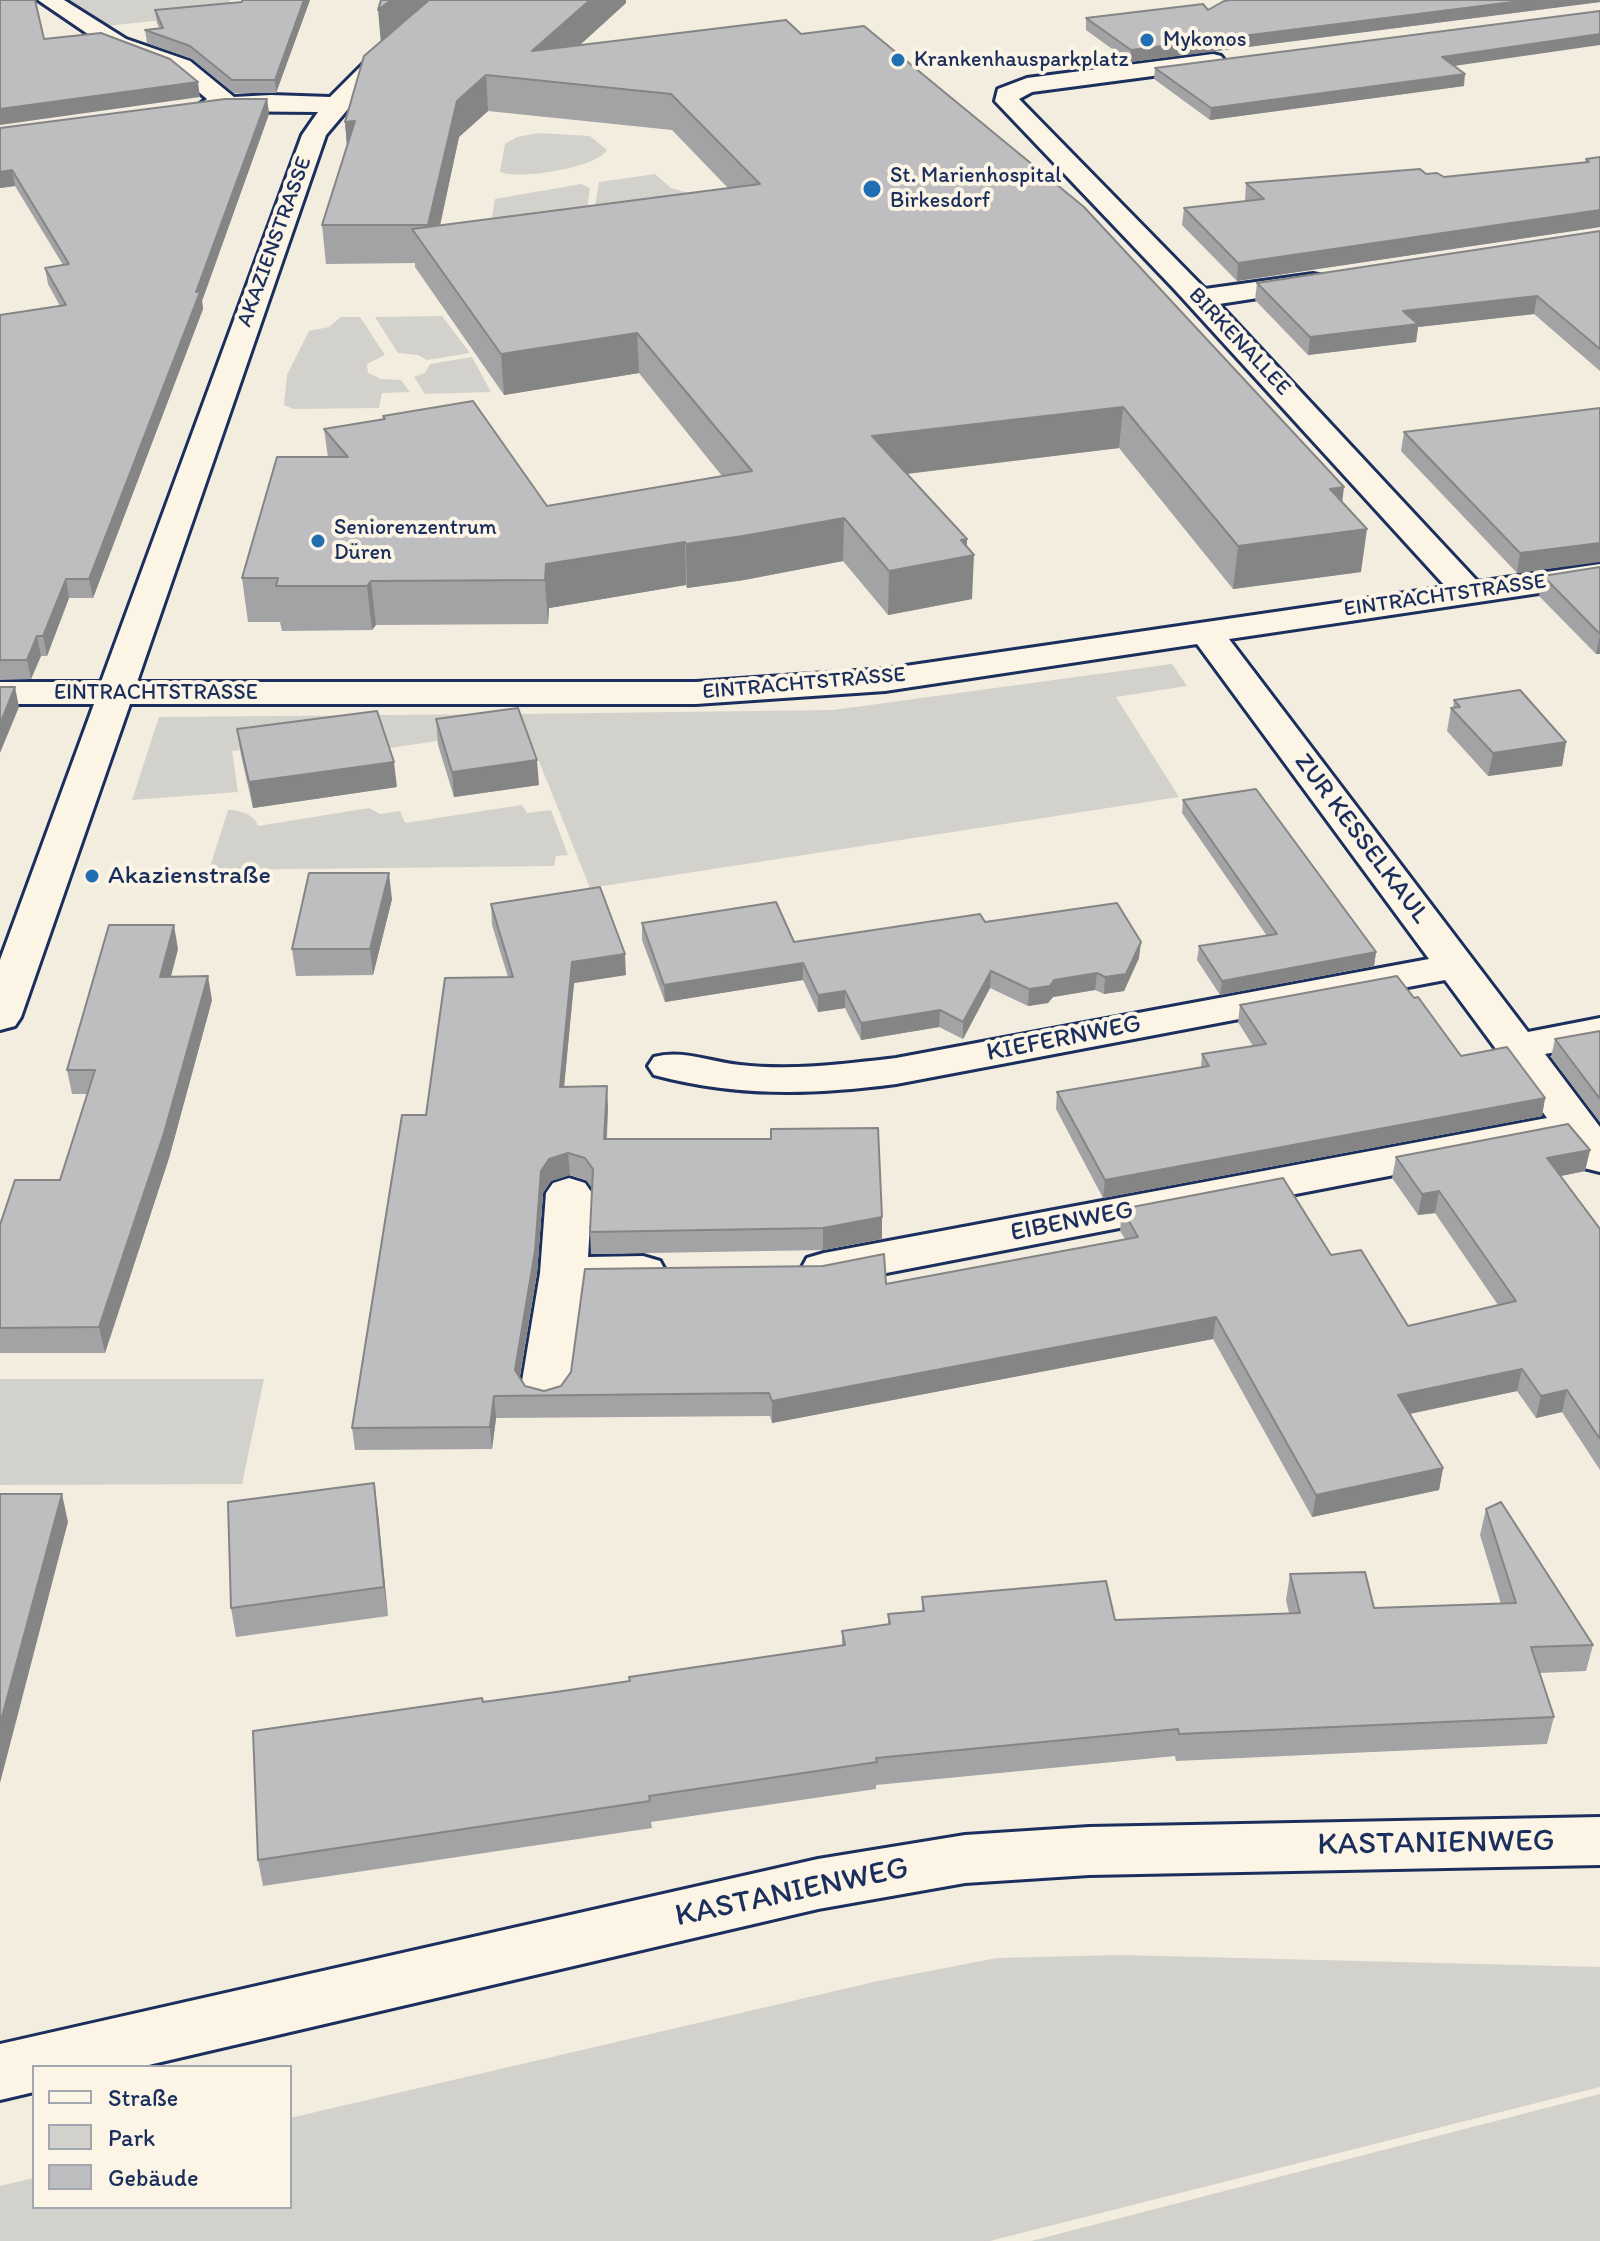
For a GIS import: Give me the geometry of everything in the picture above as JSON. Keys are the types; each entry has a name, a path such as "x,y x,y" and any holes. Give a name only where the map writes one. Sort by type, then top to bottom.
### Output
{"street":[{"path":"49,0 118,44 182,66 227,104"},
{"name":"AKAZIENSTRASSE","path":"0,1017 314,135 334,105 387,53 455,0"},
{"name":"BIRKENALLEE","path":"1239,58 1027,85 1007,94 1007,101 1198,298 1470,593"},
{"path":"182,110 271,102 334,105"},
{"path":"1198,298 1336,278"},
{"name":"EINTRACHTSTRASSE","path":"0,693 725,692 885,680 1600,574"},
{"name":"ZUR KESSELKAUL","path":"1205,631 1588,1142"},
{"name":"KIEFERNWEG","path":"669,1066 741,1079 827,1080 896,1071 1456,966"},
{"path":"1516,1047 1600,1031"},
{"name":"EIBENWEG","path":"777,1270 823,1269 1588,1142"},
{"path":"545,1393 563,1273 569,1193"},
{"path":"563,1273 686,1271"},
{"name":"KASTANIENWEG","path":"0,2072 818,1884 965,1859 1089,1851 1600,1841"}],"green space":[{"path":"65,0 230,0 230,13 106,26"},
{"path":"539,133 590,136 607,150 589,162 556,171 523,174 500,172 505,144 517,137"},
{"path":"655,174 671,188 695,195 593,218 599,182"},
{"path":"581,184 590,188 587,211 491,223 495,199"},
{"path":"442,316 470,353 427,360 418,355 398,353 375,317"},
{"path":"341,317 360,317 385,355 367,364 368,373 381,379 401,380 410,392 382,393 379,408 293,409 284,405 287,375 309,331 329,327"},
{"path":"472,357 491,392 425,394 414,377 425,373 430,364"},
{"path":"1172,664 1187,686 1116,697 1179,797 590,888 520,714 833,710"},
{"path":"503,714 512,730 389,748 383,732 232,751 238,792 132,800 159,717"},
{"path":"522,805 527,813 551,810 568,855 556,856 554,866 209,870 228,810 246,814 258,826 369,808 380,814 400,811 405,823"},
{"path":"0,1379 264,1379 242,1484 0,1485"},
{"path":"1119,1955 1600,1967 1600,2087 990,2241 0,2241 0,2186 32,2178 32,2209 292,2209 292,2118 878,1981 997,1958"},
{"path":"1600,2094 1600,2241 1031,2241"}],"building":[{"path":"0,0 35,0 44,39 101,33 170,59 198,82 0,109"},
{"path":"242,0 304,0 275,80 232,80 190,46 145,30 163,28 155,10"},
{"path":"381,0 391,0 378,10"},
{"path":"429,0 590,0 532,51 786,20 801,34 864,26 1084,207 1344,487 1330,489 1367,529 1238,546 1123,407 872,436 967,539 961,540 974,555 889,571 844,518 546,564 545,580 371,581 367,586 276,586 278,578 242,578 277,457 348,457 324,429 385,419 383,416 473,401 547,506 752,471 637,333 501,354 412,229 760,184 671,94 486,75 457,101 428,225 322,225 355,121 345,122 364,56"},
{"path":"1231,0 1529,0 1131,50 1086,18 1203,4 1208,10"},
{"path":"1600,11 1600,34 1442,57 1465,74 1211,108 1155,68"},
{"path":"225,99 267,99 196,292 200,292 89,579 66,579 43,636 37,636 27,660 0,660 0,315 66,305 45,268 69,264 12,170 0,172 0,128"},
{"path":"1600,157 1600,210 1238,263 1184,208 1264,199 1246,183 1420,169 1426,174 1437,173 1444,177 1589,162 1586,159"},
{"path":"1600,231 1600,349 1537,296 1403,311 1418,324 1310,337 1257,283"},
{"path":"1600,408 1600,543 1520,553 1404,432"},
{"path":"1600,567 1600,634 1543,576"},
{"path":"0,687 15,687 0,724"},
{"path":"1520,690 1566,742 1493,753 1451,708 1460,707 1454,700"},
{"path":"518,708 537,760 452,772 436,719"},
{"path":"377,711 394,762 249,782 237,729"},
{"path":"1256,789 1376,952 1222,981 1199,946 1277,934 1183,800"},
{"path":"309,873 389,873 370,949 292,949"},
{"path":"600,887 625,954 572,962 560,1087 607,1086 604,1139 771,1139 771,1129 878,1128 882,1217 823,1228 590,1232 593,1169 585,1158 568,1153 549,1159 541,1171 535,1251 515,1370 525,1386 544,1391 561,1386 571,1372 585,1269 823,1266 884,1254 886,1284 1138,1237 1122,1209 1283,1178 1331,1255 1361,1250 1408,1326 1516,1301 1439,1191 1422,1194 1396,1157 1568,1124 1590,1150 1547,1158 1600,1229 1600,1439 1567,1390 1541,1396 1522,1369 1398,1395 1443,1468 1316,1495 1216,1317 772,1401 769,1393 494,1396 490,1427 352,1428 402,1115 426,1115 445,978 513,977 491,904"},
{"path":"776,902 794,942 980,914 985,922 1117,903 1141,942 1126,974 1105,977 1097,973 1054,980 1050,986 1029,989 991,971 963,1022 940,1010 861,1023 845,991 818,995 803,963 664,985 642,923"},
{"path":"109,925 174,925 160,977 208,976 164,1133 99,1327 0,1328 0,1225 15,1180 60,1180 95,1070 67,1070"},
{"path":"1397,976 1414,998 1418,997 1461,1056 1507,1047 1545,1098 1105,1180 1057,1092 1209,1066 1202,1054 1266,1044 1240,1005"},
{"path":"1600,1031 1600,1099 1555,1039"},
{"path":"374,1483 384,1587 231,1608 228,1502"},
{"path":"0,1494 62,1494 0,1724"},
{"path":"1501,1502 1593,1645 1531,1647 1554,1717 1179,1734 1178,1729 876,1758 877,1762 649,1796 650,1801 258,1860 253,1731 482,1698 483,1702 556,1692 630,1681 629,1677 845,1645 842,1631 890,1624 888,1614 924,1611 922,1597 1106,1581 1115,1620 1300,1613 1290,1574 1365,1572 1374,1608 1516,1603 1486,1509"}],"place":[{"name":"Mykonos","path":"1147,40"},
{"name":"Krankenhausparkplatz","path":"898,60"},
{"name":"St. Marienhospital Birkesdorf","path":"872,189"},
{"name":"Seniorenzentrum Düren","path":"318,541"},
{"name":"Akazienstraße","path":"92,876"}]}
